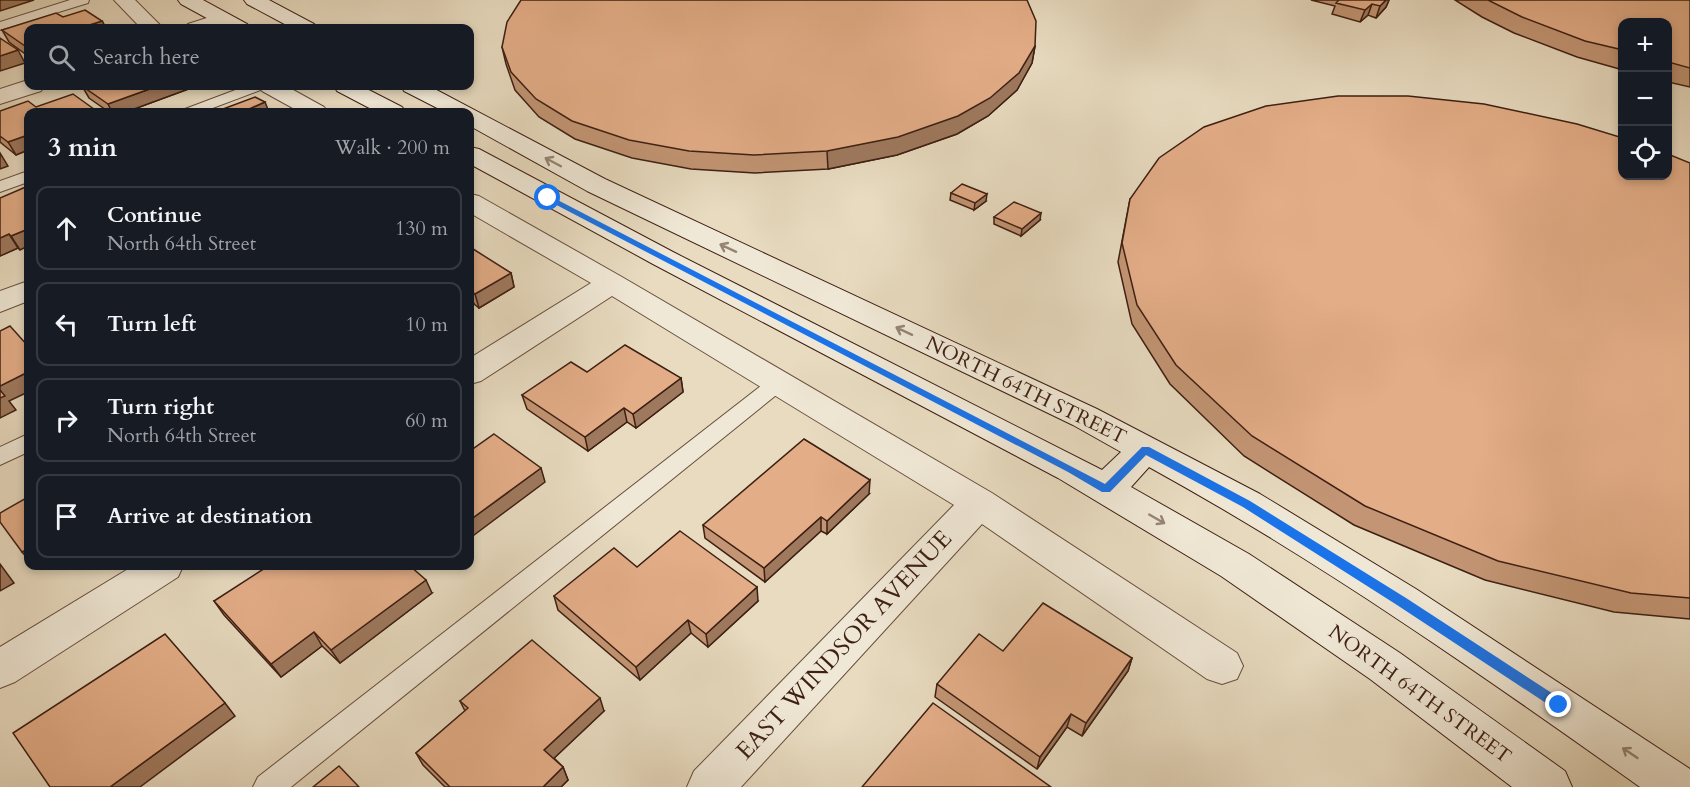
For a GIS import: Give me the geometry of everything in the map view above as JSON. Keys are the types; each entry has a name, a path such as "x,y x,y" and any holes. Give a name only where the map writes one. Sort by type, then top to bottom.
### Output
{"main road":[{"path":"124,0 148,24"},
{"path":"189,0 231,24 262,1 300,24"},
{"path":"0,97 24,89"},
{"path":"277,90 309,108"},
{"path":"353,90 386,108"},
{"path":"420,90 454,108"},
{"name":"NORTH 64TH STREET","path":"474,119 596,185 1074,412 1246,504 1402,601 1678,787"},
{"name":"NORTH 64TH STREET","path":"474,156 569,209 1106,489 1235,565 1310,615 1385,666 1549,787"},
{"path":"474,207 612,284 979,503 1222,666"},
{"path":"474,370 612,284"},
{"path":"0,303 24,292"},
{"path":"1106,489 1145,450"},
{"name":"EAST WINDSOR AVENUE","path":"710,787 979,503"},
{"path":"0,669 158,570"}],"lane":[{"path":"0,26 83,0"},
{"path":"200,108 248,90"},
{"path":"0,187 24,178"},
{"path":"268,787 778,383"},
{"path":"0,457 24,444"}],"building":[{"path":"521,0 1027,0 1036,21 1035,46 1019,73 990,98 958,116 898,137 827,151 754,155 689,151 629,140 572,121 536,99 511,72 502,47 507,22"},
{"path":"1339,0 1386,0 1380,6 1372,4 1365,10 1336,3"},
{"path":"1488,0 1690,0 1690,68 1672,63 1672,18 1618,18 1618,49 1585,41 1522,17"},
{"path":"85,10 102,21 93,24 24,24 24,45 2,30 56,13 63,17"},
{"path":"0,38 18,50 0,56"},
{"path":"88,90 147,90 108,104"},
{"path":"73,94 92,108 24,108 24,136 8,142 0,136 0,111 28,101 36,107"},
{"path":"1338,96 1408,96 1484,104 1577,124 1618,136 1618,180 1672,180 1672,156 1690,163 1690,598 1631,593 1498,561 1365,506 1252,436 1176,365 1137,305 1122,243 1130,199 1159,158 1204,127 1266,106"},
{"path":"255,97 265,102 251,108 226,108"},
{"path":"962,184 987,194 975,203 951,193"},
{"path":"24,188 24,231 0,238 0,198"},
{"path":"1014,202 1041,213 1022,229 994,217"},
{"path":"474,250 511,273 474,293"},
{"path":"10,326 24,342 24,374 0,386 0,331"},
{"path":"625,345 681,378 633,414 624,408 585,437 522,395 571,362 587,372"},
{"path":"494,434 541,468 474,517 474,448"},
{"path":"804,439 870,480 827,521 821,517 764,568 703,525"},
{"path":"24,499 24,551 22,552 0,522 0,513"},
{"path":"680,531 757,587 706,634 688,620 636,667 554,596 614,548 637,567"},
{"path":"262,570 415,570 426,580 331,650 314,632 271,664 214,601"},
{"path":"1043,603 1132,658 1086,723 1071,714 1040,757 937,684 979,634 1003,651"},
{"path":"165,634 225,703 110,787 50,787 13,733"},
{"path":"532,640 600,698 544,750 563,767 543,787 450,787 416,753 468,708 460,701"},
{"path":"933,703 1051,787 862,787"},
{"path":"339,766 359,787 313,787"}],"route":[{"path":"548,198 1106,489 1145,450 1246,504 1402,601 1559,705"}]}
